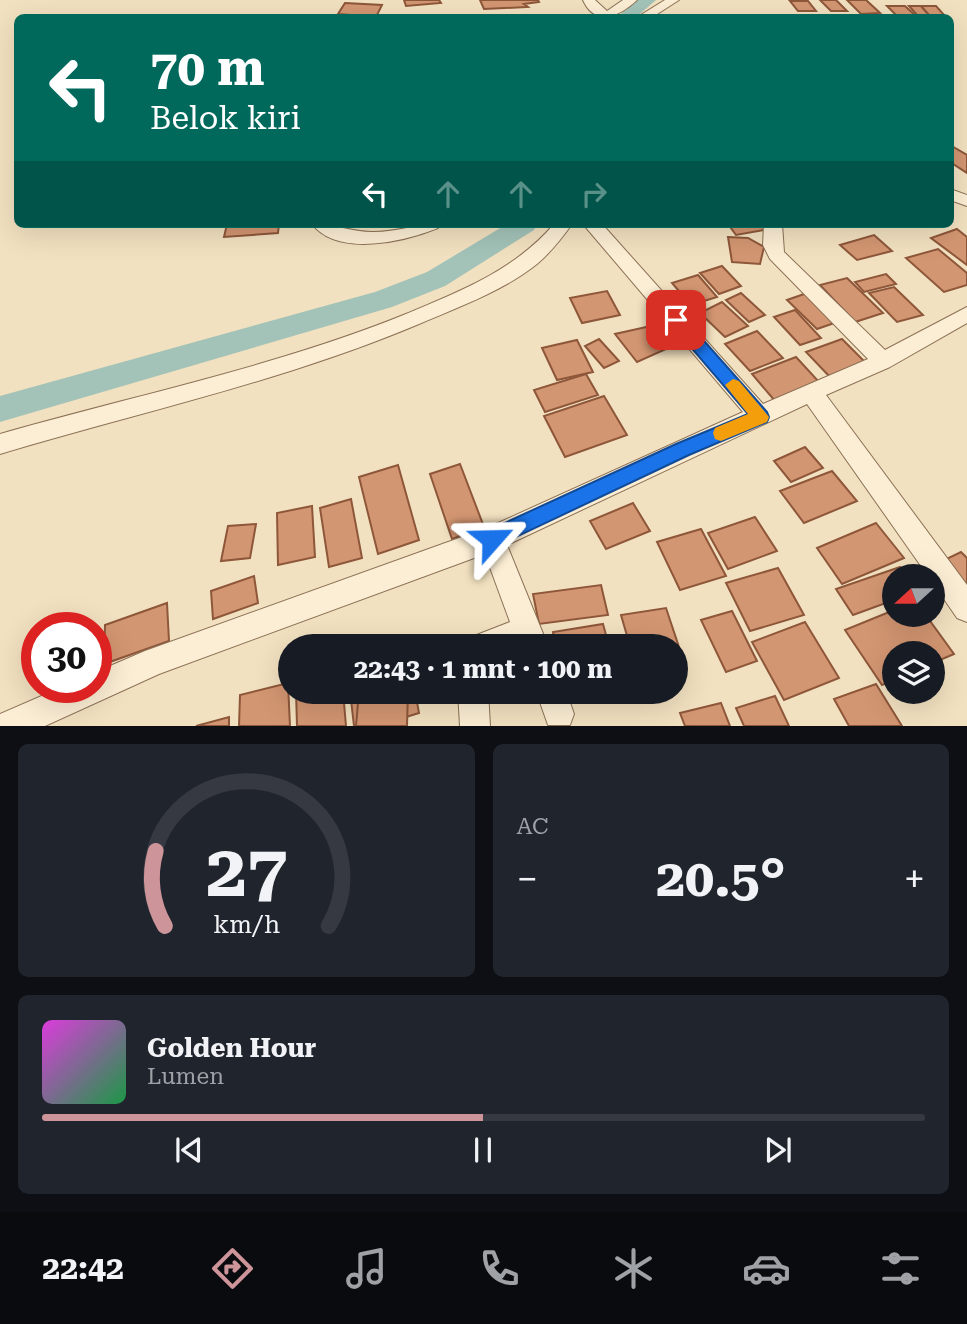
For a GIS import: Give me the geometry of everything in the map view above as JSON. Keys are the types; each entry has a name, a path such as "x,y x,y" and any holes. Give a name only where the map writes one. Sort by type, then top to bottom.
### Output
{"street":[{"path":"589,0 592,7 602,14"},
{"path":"608,14 631,0"},
{"path":"649,14 673,0"},
{"path":"328,228 351,237 381,239 423,228"},
{"path":"0,444 314,356 389,330 460,299 522,265 560,228"},
{"path":"596,228 761,417"},
{"path":"773,228 772,245 776,255 883,361"},
{"path":"112,680 155,661 492,539 682,449 761,417 820,403 883,361 967,314"},
{"path":"820,403 967,608"},
{"path":"492,539 504,563 530,634"},
{"path":"9,726 60,703"},
{"path":"474,704 475,726"}],"building":[{"path":"404,0 439,0 441,3 406,6"},
{"path":"480,0 539,2 524,4 528,7 484,9"},
{"path":"820,0 836,0 847,11 831,11"},
{"path":"847,0 866,0 880,13 861,14"},
{"path":"790,1 808,1 816,11 798,11"},
{"path":"345,3 382,5 378,14 338,14"},
{"path":"887,6 905,6 914,14 895,14"},
{"path":"909,6 921,6 928,14 916,14"},
{"path":"921,6 936,6 943,14 928,14"},
{"path":"954,147 967,155 967,173 954,165"},
{"path":"226,228 279,228 278,233 224,237"},
{"path":"731,228 769,229 736,235"},
{"path":"957,229 967,237 967,265 931,238"},
{"path":"874,235 892,251 857,260 840,245"},
{"path":"728,237 748,238 764,247 760,264 732,262"},
{"path":"938,249 967,273 967,285 944,292 906,258"},
{"path":"722,266 741,286 719,294 700,273"},
{"path":"886,274 896,284 864,292 855,282"},
{"path":"698,275 717,297 691,305 672,283"},
{"path":"847,278 883,313 855,322 820,285"},
{"path":"894,287 923,315 897,322 869,293"},
{"path":"607,291 620,315 582,323 570,298"},
{"path":"810,292 840,321 817,329 787,300"},
{"path":"741,293 765,315 749,322 726,300"},
{"path":"722,302 748,326 725,337 700,313"},
{"path":"795,310 821,338 800,345 774,317"},
{"path":"655,325 675,345 637,362 615,334"},
{"path":"757,331 783,358 750,371 725,344"},
{"path":"599,339 619,361 604,368 585,346"},
{"path":"842,339 866,363 830,377 806,352"},
{"path":"577,340 593,372 557,380 542,348"},
{"path":"796,357 820,383 775,401 752,374"},
{"path":"586,374 598,395 545,412 534,390"},
{"path":"604,396 627,435 565,457 544,416"},
{"path":"805,447 823,468 791,482 774,461"},
{"path":"460,464 484,527 452,539 430,474"},
{"path":"398,465 419,540 378,554 359,477"},
{"path":"832,471 857,501 804,523 780,491"},
{"path":"351,499 362,558 329,567 320,508"},
{"path":"633,503 650,531 606,549 590,521"},
{"path":"312,506 315,557 278,565 277,513"},
{"path":"755,517 777,551 728,569 708,533"},
{"path":"876,523 904,558 882,564 882,567 842,584 817,548"},
{"path":"256,524 250,558 221,561 228,526"},
{"path":"701,529 726,576 680,590 657,542"},
{"path":"961,552 967,558 967,597 945,571 945,564 938,563"},
{"path":"778,568 804,615 750,631 726,583"},
{"path":"882,573 882,604 853,615 836,589"},
{"path":"254,576 258,603 213,619 211,591"},
{"path":"601,585 608,615 539,624 533,594"},
{"path":"167,603 169,641 112,661 112,623"},
{"path":"666,608 675,634 627,634 621,615"},
{"path":"732,611 757,661 726,672 701,620"},
{"path":"882,615 882,627 934,627 945,641 882,641 882,685 845,630"},
{"path":"805,622 839,678 784,700 752,642"},
{"path":"603,624 606,634 553,634"},
{"path":"945,642 954,654 945,658"},
{"path":"876,684 882,694 882,704 888,704 902,726 849,726 834,699"},
{"path":"278,686 278,704 289,704 290,726 239,726 240,695"},
{"path":"775,696 789,726 744,726 736,708"},
{"path":"721,703 730,726 685,726 680,713"},
{"path":"296,704 344,704 346,726 297,726"},
{"path":"351,704 417,704 419,713 377,726 354,726"},
{"path":"358,704 408,704 407,726 356,726"},
{"path":"229,717 229,726 196,726"}],"waterway":[{"path":"629,14 648,0"},
{"path":"0,409 382,300 436,279 519,228"}],"slow traffic":[{"path":"721,433 761,417 733,385"}],"route":[{"path":"492,539 682,449 761,417 676,320"}]}
